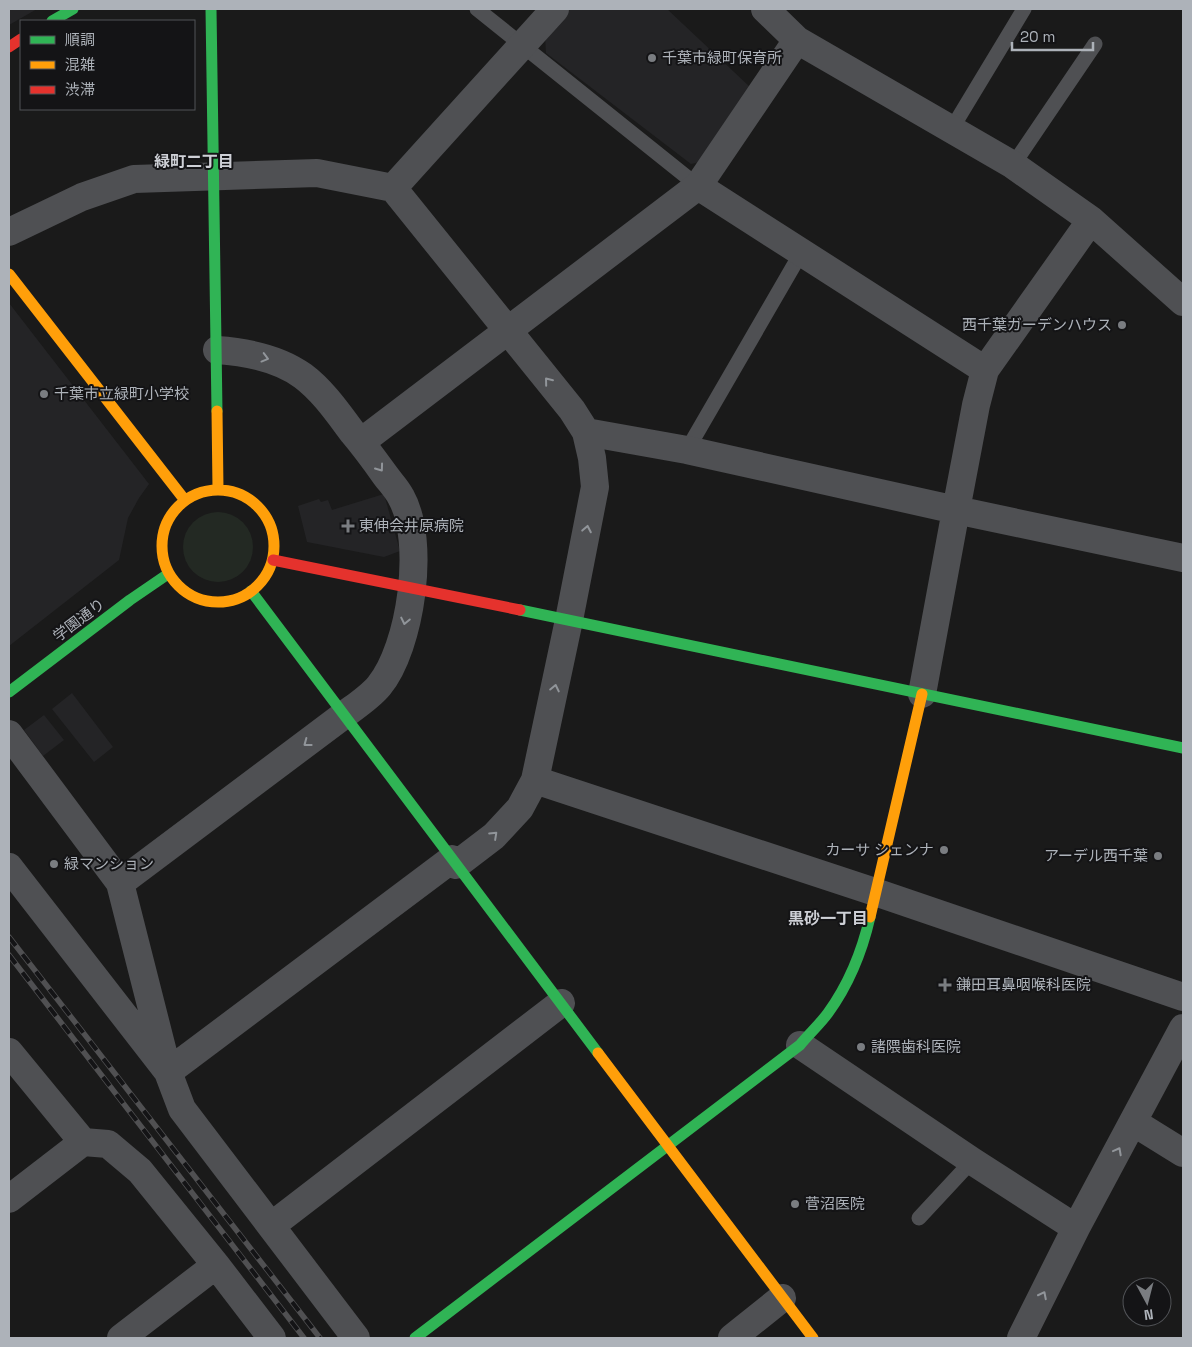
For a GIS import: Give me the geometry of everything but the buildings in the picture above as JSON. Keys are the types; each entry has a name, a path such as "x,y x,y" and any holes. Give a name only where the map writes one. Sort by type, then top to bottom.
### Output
{"street":[{"path":"54,20 73,9"},
{"path":"211,9 218,489"},
{"path":"392,188 555,9"},
{"path":"765,9 797,40 1013,165 1091,220 1183,302"},
{"path":"361,442 698,186 797,40"},
{"path":"9,47 20,41"},
{"path":"9,232 82,197 134,179 317,173 392,188 572,410 586,432 592,458 595,487 569,620 535,780 520,808 494,836 454,862 168,1072"},
{"path":"698,186 985,370"},
{"path":"415,1338 800,1045 828,1013 849,979 864,945 922,694 976,405 985,370 1091,220"},
{"path":"9,274 184,499"},
{"path":"120,883 344,715 379,686 395,660 412,588 414,571 413,544 409,519 401,497 323,394 303,376 276,362 238,351 217,350"},
{"path":"586,432 688,450 1183,558"},
{"path":"218,489 234,492 249,499 262,511 271,526 274,543 273,560 265,578 251,592 234,600 215,602 197,598 180,588 168,574 162,558 161,540 165,524 184,499 201,492 218,489"},
{"path":"273,560 1183,748"},
{"name":"学園通り","path":"9,692 130,600 168,574"},
{"path":"251,592 814,1338"},
{"path":"9,734 120,883 168,1072 182,1109 356,1338"},
{"path":"535,780 875,892 1183,997"},
{"path":"9,866 168,1072"},
{"path":"271,1226 561,1003"},
{"path":"1021,1338 1076,1228 1183,1028"},
{"path":"800,1045 972,1161 1076,1228"},
{"path":"9,1052 83,1142"},
{"path":"1133,1122 1183,1153"},
{"path":"9,1199 83,1142 108,1144 140,1171 272,1338"},
{"path":"121,1338 216,1265"},
{"path":"732,1338 782,1298"}],"lane":[{"path":"477,9 698,186"},
{"path":"951,130 1024,9"},
{"path":"1013,165 1095,44"},
{"path":"688,450 802,253"},
{"path":"918,1218 972,1161"}],"shaded area":[{"path":"9,9 37,9 9,25"},
{"path":"569,9 667,9 750,87 700,162 691,164 546,53 545,35"},
{"name":"千葉市立緑町小学校","path":"9,303 149,484 128,518 119,560 9,646"},
{"name":"東伸会井原病院","path":"384,494 400,551 384,557 307,542 298,506 319,499 321,502 328,500 332,510"},
{"path":"225,512 238,518 247,527 251,533 253,547 251,561 243,572 232,580 211,582 204,580 193,572 185,561 183,540 185,533 193,522 204,514"},
{"path":"72,693 113,747 94,762 52,709"},
{"path":"44,715 64,740 43,756 24,730"}],"railway":[{"path":"9,937 320,1338"},
{"path":"9,955 304,1338"}],"traffic: fast":[{"path":"54,20 73,9"},
{"path":"211,9 217,411"},
{"path":"9,692 130,600 168,574"},
{"path":"251,591 598,1053"},
{"path":"520,610 1183,748"},
{"path":"415,1338 800,1045 836,1002 859,955 870,917"}],"traffic: slow":[{"path":"9,274 184,499"},
{"path":"217,411 218,489"},
{"path":"218,490 240,494 258,506 270,524 274,546 270,568 258,586 240,598 218,602 196,598 178,586 166,568 162,546 166,524 178,506 196,494 218,490"},
{"path":"870,917 922,694"},
{"path":"598,1053 813,1338"}],"traffic: jam":[{"path":"9,47 20,40"},
{"path":"273,560 520,610"}],"place":[{"name":"千葉市緑町保育所","path":"652,58"},
{"name":"西千葉ガーデンハウス","path":"1122,325"},
{"name":"千葉市立緑町小学校","path":"44,394"},
{"name":"東伸会井原病院","path":"348,526"},
{"name":"カーサ シェンナ","path":"944,850"},
{"name":"アーデル西千葉","path":"1158,856"},
{"name":"緑マンション","path":"54,864"},
{"name":"鎌田耳鼻咽喉科医院","path":"945,985"},
{"name":"諸隈歯科医院","path":"861,1047"},
{"name":"菅沼医院","path":"795,1204"}],"district":[{"name":"緑町二丁目","path":"194,161"},
{"name":"黒砂一丁目","path":"828,918"}]}
